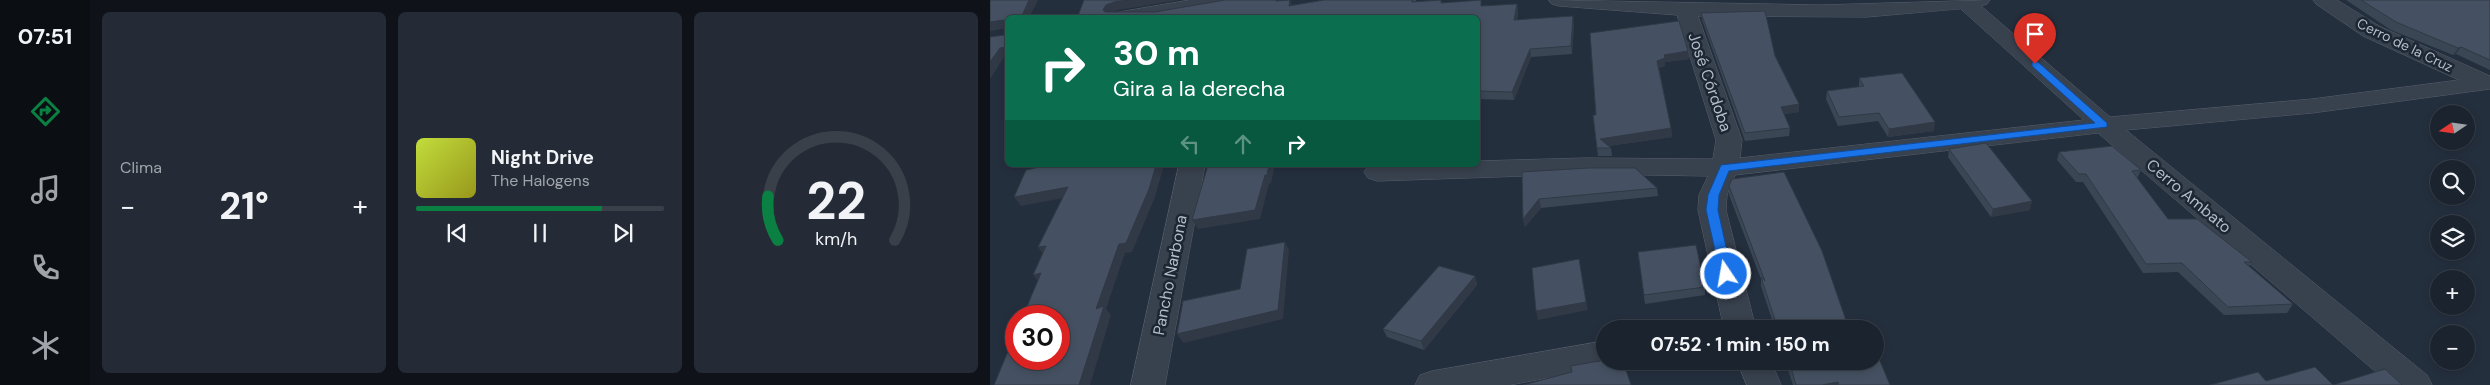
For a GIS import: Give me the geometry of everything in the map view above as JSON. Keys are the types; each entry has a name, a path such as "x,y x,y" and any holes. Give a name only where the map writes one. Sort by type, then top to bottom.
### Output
{"street":[{"path":"1137,15 1226,0 1222,15"},
{"path":"1559,0 1605,6 1686,11 1859,10 1973,1"},
{"name":"Cerro de la Cruz","path":"2323,0 2371,31 2488,84"},
{"name":"Cerro Ambato","path":"1973,1 2104,125 2415,385"},
{"name":"José Córdoba","path":"1686,11 1729,140 1725,168 1713,195 1712,210 1738,320"},
{"path":"1376,172 1585,166 1725,168 2104,125 2312,106 2488,84"},
{"name":"Pancho Narbona","path":"1148,385 1192,167"},
{"path":"1432,385 1596,356"},
{"path":"1758,370 1764,385"}],"building":[{"path":"990,0 1029,0 1022,15 1005,15 1005,47 1000,48 990,62 990,37 1004,35 1004,20 990,22"},
{"path":"1084,0 1129,0 1106,5 1103,10 1105,12 1155,12 1225,0 1290,0 1289,6 1324,0 1412,0 1412,2 1441,0 1441,3 1481,0 1481,6 1517,4 1514,20 1573,16 1571,46 1530,49 1512,92 1480,91 1480,15 1078,15"},
{"path":"2361,0 2490,0 2490,60 2396,22"},
{"path":"1765,11 1775,56 1799,104 1781,107 1790,128 1745,133 1701,13"},
{"path":"1679,21 1688,51 1664,55 1665,58 1657,61 1671,128 1600,139 1611,148 1597,148 1593,115 1596,115 1590,33"},
{"path":"1902,73 1935,122 1889,129 1879,113 1839,117 1827,91 1864,86 1859,78"},
{"path":"1986,143 2032,201 1993,209 1949,149"},
{"path":"2112,146 2141,170 2132,171 2168,219 2197,219 2252,262 2244,262 2293,304 2228,307 2182,263 2146,264 2086,174 2079,174 2059,152"},
{"path":"1040,167 1155,167 1149,189 1126,243 1119,244 1096,309 1104,306 1079,385 994,385 1005,358 1005,370 1070,370 1070,305 1028,305 1041,273 1033,275 1046,246 1038,247 1068,187 1014,197 1026,170"},
{"path":"1207,167 1269,167 1255,210 1192,220"},
{"path":"1589,168 1635,168 1657,188 1539,199 1523,219 1522,172"},
{"path":"1784,172 1822,251 1846,320 1775,320 1761,277 1765,281 1729,186 1732,179"},
{"path":"1285,242 1278,310 1177,334 1183,301 1240,289 1247,249"},
{"path":"1696,245 1705,287 1644,295 1638,252"},
{"path":"1579,259 1586,302 1536,311 1532,268"},
{"path":"1439,266 1475,276 1421,341 1383,329"},
{"path":"1596,362 1596,370 1626,370 1631,385 1523,385 1572,372 1571,366"},
{"path":"2315,367 2333,385 2210,385 2258,372 2266,381"},
{"path":"2385,369 2402,385 2333,385"},
{"path":"1792,370 1884,370 1890,385 1839,385 1838,382 1822,385 1796,385"}],"route":[{"path":"1726,274 1712,210 1713,195 1725,168 2104,125 2035,64"}]}
